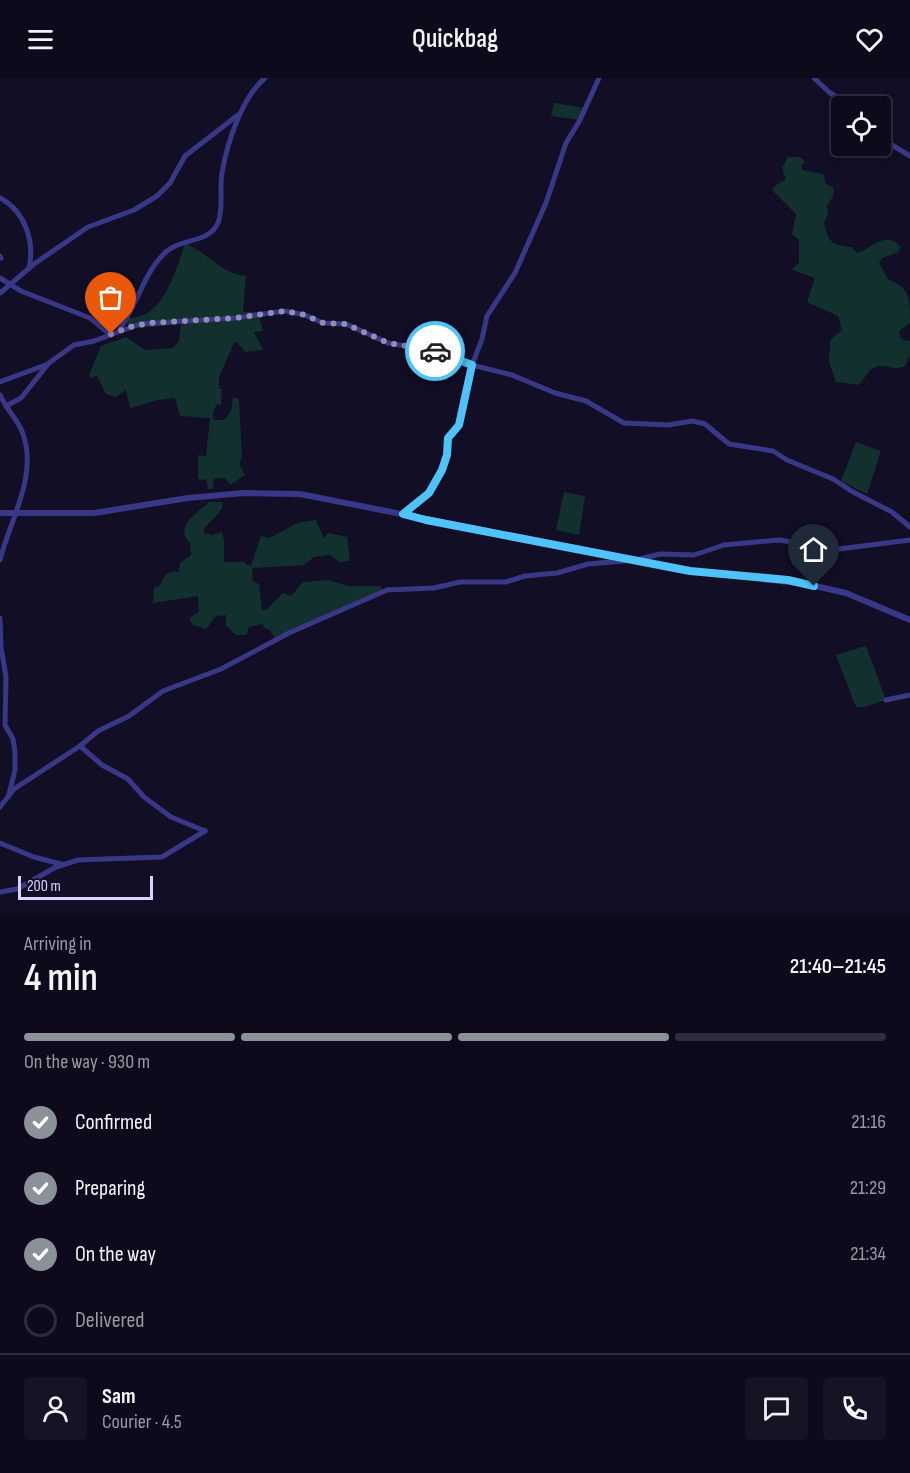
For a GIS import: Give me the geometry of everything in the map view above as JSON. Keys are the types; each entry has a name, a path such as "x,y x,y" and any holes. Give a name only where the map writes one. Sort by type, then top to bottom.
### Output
{"street":[{"path":"118,331 135,306 149,272 166,251 177,243 193,241 207,235 218,223 222,173 239,114 255,86 265,78"},
{"path":"403,514 429,493 442,470 447,455 448,438 459,425 475,352 483,339 487,316 515,273 546,203 566,143 580,120 599,78"},
{"path":"813,78 836,96"},
{"path":"0,292 34,264 88,227 134,210 157,196 170,183 185,156 239,114"},
{"path":"891,144 910,156"},
{"path":"0,198 14,207 32,241 32,255 27,271"},
{"path":"0,278 11,285 90,318 111,334"},
{"path":"6,406 21,398 49,363 74,345 150,323 235,318 285,311 305,315 323,323 346,324 388,343 436,351 472,365 512,375 555,393 586,401 633,426 668,425 692,421 705,424 729,444 774,451 787,460 833,479 892,513 910,527"},
{"path":"0,382 10,376 49,363"},
{"path":"0,377 10,376"},
{"path":"0,395 21,429 28,451 28,471 0,560"},
{"path":"0,513 94,513 188,498 266,493 306,495 690,571 806,584 846,593 910,620"},
{"path":"0,807 9,794 27,779 80,746 103,727 129,716 163,691 221,669 289,633 387,590 434,588 459,582 506,582 525,576 557,573 588,564 636,560 660,554 694,555 724,545 752,542 779,540 839,549 910,540"},
{"path":"0,618 5,725 13,739 15,752 15,774 9,794"},
{"path":"886,700 910,695"},
{"path":"0,892 17,889 63,864 105,858 162,857 205,831 171,817 144,798 128,779 102,765 80,746"},
{"path":"0,843 34,857 63,864"}],"green space":[{"path":"554,103 585,108 580,120 551,116"},
{"path":"788,157 799,157 804,160 805,162 801,165 802,170 823,174 826,184 834,188 824,223 832,242 852,247 857,253 884,240 895,242 900,247 899,252 882,258 879,263 888,279 905,290 909,300 910,323 899,331 901,339 910,341 910,355 905,366 875,367 858,385 836,382 829,362 830,340 842,330 838,316 807,302 815,278 792,270 799,262 799,240 792,234 796,214 772,190 786,179 782,168"},
{"path":"185,244 221,267 246,276 243,312 258,312 263,331 254,332 263,350 245,352 237,342 234,343 219,377 219,388 222,389 221,405 217,404 213,413 214,420 224,420 231,411 233,397 239,399 242,457 239,464 245,475 230,485 225,478 214,479 213,489 208,489 206,480 198,479 198,455 206,456 210,418 180,416 175,398 130,408 126,390 116,397 106,394 97,376 90,378 89,375 101,346 126,337 145,350 173,348 179,341 181,324 130,329 126,321 128,318 151,311 159,302 172,280"},
{"path":"856,442 881,451 867,494 841,481"},
{"path":"564,492 585,496 579,535 556,530"},
{"path":"209,502 223,502 222,509 204,529 204,533 212,535 222,532 224,562 244,562 251,565 261,536 269,538 300,522 316,520 324,538 328,533 347,537 350,561 339,562 330,555 314,557 304,565 252,568 253,581 259,584 262,610 266,610 283,593 291,596 303,582 328,580 349,586 381,586 382,593 276,640 263,624 249,627 246,635 236,635 226,626 226,615 216,616 206,629 193,625 189,618 199,612 198,596 153,603 154,588 160,586 169,573 179,572 180,563 191,555 190,543 184,531 189,520"},
{"path":"866,646 886,700 864,707 856,707 836,655"}],"way so far":[{"path":"111,334 140,324 235,318 285,311 305,315 323,323 346,324 388,343 435,351"}],"route":[{"path":"435,351 472,365 459,425 448,438 447,455 442,470 429,493 403,514 690,571 757,579 788,580 814,586"}]}
